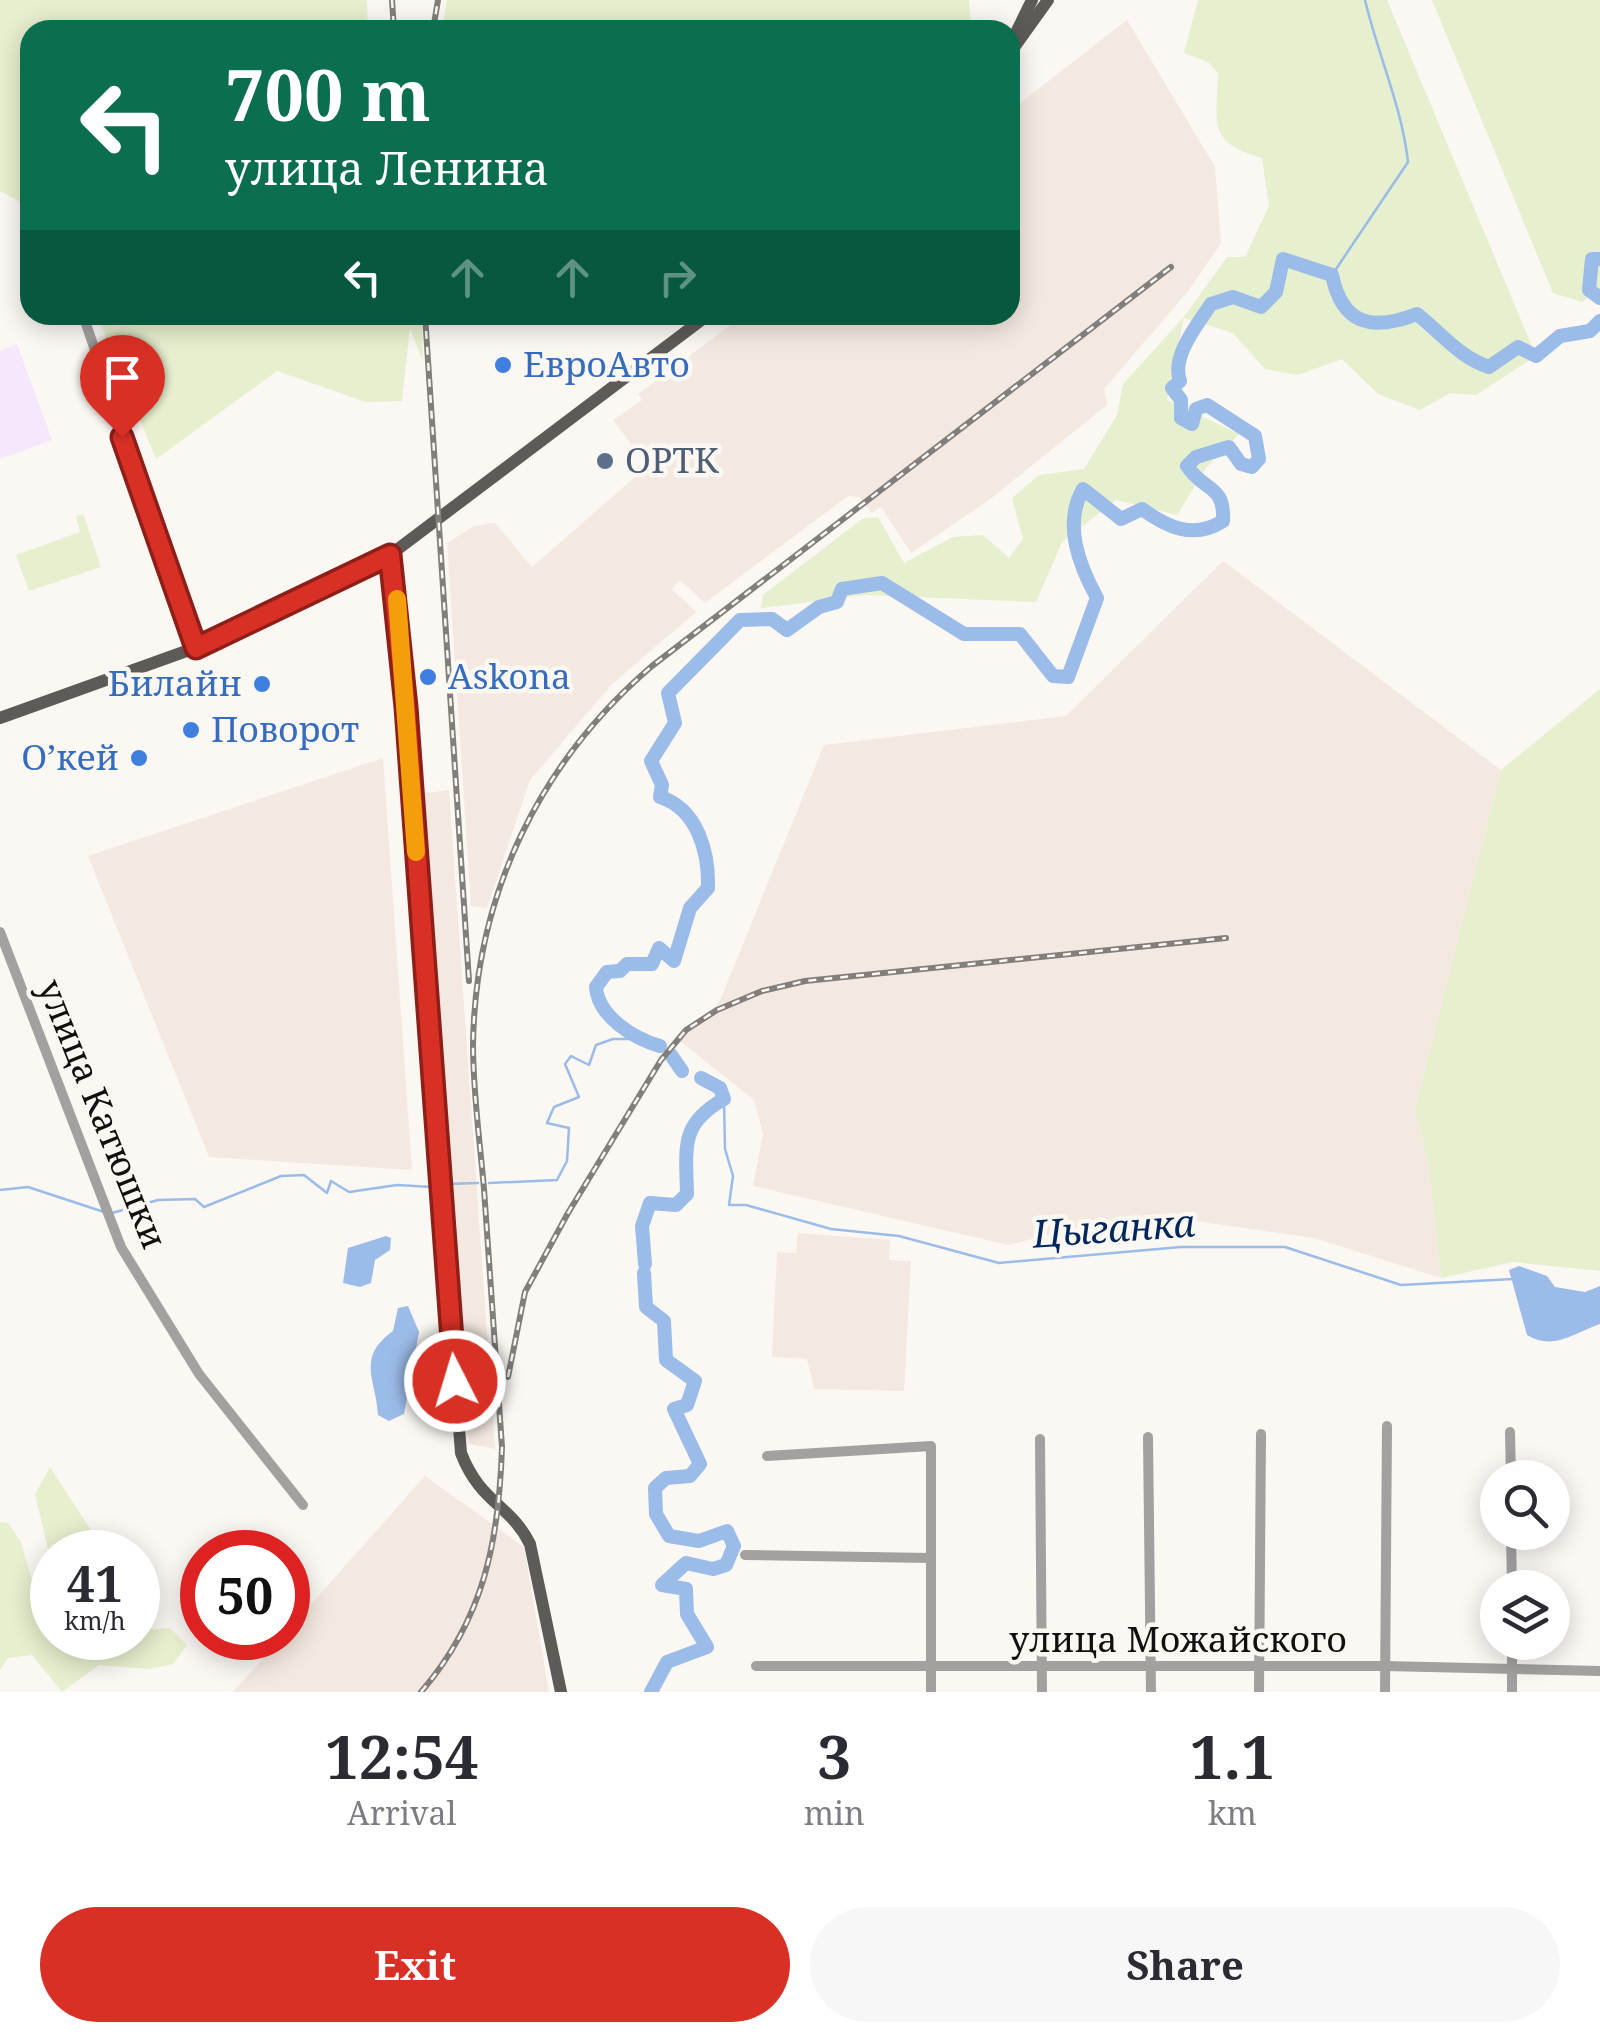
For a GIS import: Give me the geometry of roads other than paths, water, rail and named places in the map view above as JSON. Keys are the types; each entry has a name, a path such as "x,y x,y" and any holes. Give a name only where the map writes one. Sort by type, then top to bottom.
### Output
{"main road":[{"path":"1020,27 1032,0"},
{"path":"1020,36 1048,0"},
{"path":"0,718 196,648 390,555 695,325"},
{"path":"390,555 406,707 461,1453 478,1489 523,1529 530,1544 562,1692"}],"street":[{"path":"85,325 196,648"},
{"name":"улица Катюшки","path":"0,932 122,1247 199,1374 302,1506"},
{"path":"1385,1692 1387,1426"},
{"path":"1510,1432 1511,1460"},
{"path":"1259,1692 1261,1434"},
{"path":"1148,1436 1151,1692"},
{"path":"1040,1439 1042,1692"},
{"path":"767,1456 931,1446 930,1692"},
{"path":"745,1555 930,1558"},
{"path":"1512,1660 1512,1692"},
{"name":"улица Можайского","path":"756,1666 931,1670 1385,1666 1600,1671"}],"water":[{"path":"386,1236 391,1238 390,1250 375,1260 371,1283 360,1287 343,1283 348,1248"},
{"path":"1519,1266 1547,1276 1555,1287 1585,1292 1600,1286 1600,1324 1555,1341 1527,1335 1509,1270"},
{"path":"408,1306 419,1332 404,1414 389,1421 378,1415 371,1360 381,1341 393,1331 398,1308"}],"waterway":[{"path":"1332,275 1408,162 1401,121 1365,0"},
{"path":"660,1046 619,1025 603,1008 596,987 607,972 620,971 627,964 652,964 659,948 674,961 690,908 708,888 699,834 684,811 660,797 662,785 651,761 675,723 668,693 740,620 772,619 787,630 819,607 837,602 842,589 882,583 964,634 1020,634 1053,676 1068,677 1097,598 1079,558 1074,530 1077,502 1083,489 1121,519 1142,509 1181,529 1201,530 1223,521 1221,500 1187,466 1196,457 1229,447 1241,464 1252,467 1259,459 1255,436 1207,405 1196,409 1192,424 1181,418 1181,400 1172,388 1180,381 1182,351 1211,304 1233,297 1261,307 1276,292 1283,259 1332,275 1343,304 1361,320 1386,322 1417,314 1460,351 1489,367 1518,347 1536,356 1560,336 1590,331 1600,321"},
{"path":"1600,259 1592,259 1589,290 1600,298"},
{"path":"489,1183 557,1180 567,1161 569,1128 547,1123 554,1107 579,1097 565,1064 571,1056 589,1065 596,1045 613,1039 633,1039"},
{"path":"671,1055 682,1071"},
{"path":"645,1264 642,1226 650,1203 676,1205 687,1194 687,1149 693,1127 724,1099 720,1088 701,1078"},
{"name":"Цыганка","path":"724,1099 725,1149 733,1176 729,1205 746,1205 831,1229 899,1236 999,1263 1181,1247 1285,1247 1401,1285 1513,1279"},
{"path":"112,1213 158,1200 195,1199 204,1207 281,1176 304,1175 327,1193 331,1181 349,1192 397,1185 432,1187"},
{"path":"446,1184 478,1183"},
{"path":"0,1190 28,1187 104,1212"},
{"path":"644,1273 646,1307 664,1321 666,1360 695,1381 687,1405 674,1409 700,1464 690,1476 666,1478 655,1488 656,1514 669,1536 699,1541 727,1531 734,1546 726,1565 713,1569 686,1563 662,1585 686,1589 687,1614 707,1647 667,1662 651,1692"}],"railway":[{"path":"392,0 393,20"},
{"path":"435,20 438,0"},
{"path":"421,1692 460,1636 474,1607 497,1515 502,1447 473,1045 486,936 521,836 546,789 577,745 652,666 1171,267"},
{"path":"426,325 469,981"},
{"path":"508,1377 525,1292 568,1213 661,1060 686,1030 717,1010 762,991 805,981 1226,938"}],"place":[{"name":"ЕвроАвто","path":"503,365"},
{"name":"ОРТК","path":"605,461"},
{"name":"Askona","path":"428,677"},
{"name":"Билайн","path":"262,684"},
{"name":"Поворот","path":"191,730"},
{"name":"О’кей","path":"139,758"}]}
